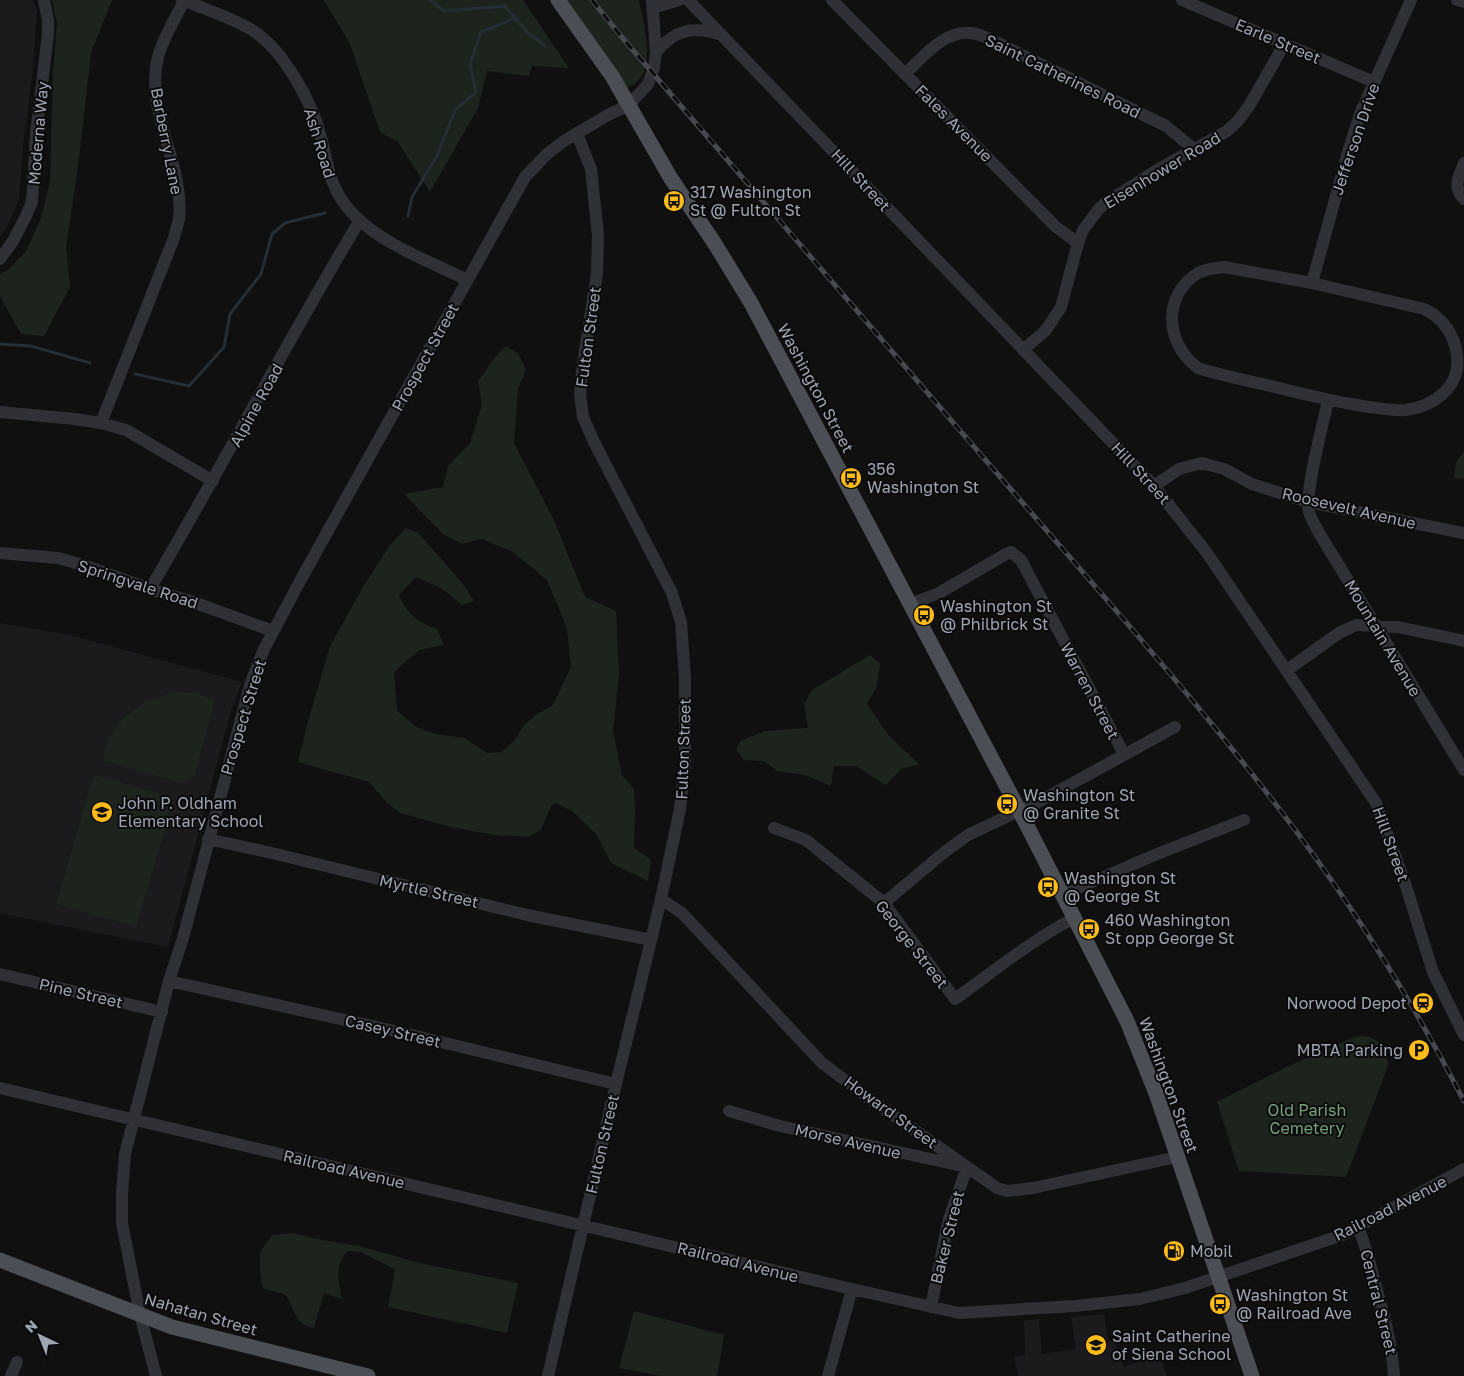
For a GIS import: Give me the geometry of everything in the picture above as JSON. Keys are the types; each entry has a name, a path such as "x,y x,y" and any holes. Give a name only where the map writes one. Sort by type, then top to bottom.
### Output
{"main road":[{"name":"Washington Street","path":"558,0 612,76 670,177 715,244 751,303 1062,894 1136,1041 1158,1096 1252,1376"},
{"name":"Nahatan Street","path":"0,1260 172,1327 368,1376"}],"street":[{"name":"Moderna Way","path":"0,259 26,216 33,196 36,134 48,34 48,20 44,0"},
{"name":"Ash Road","path":"183,0 250,28 272,47 287,66 313,115 321,136 327,167 334,188 355,216 374,231 397,245 467,280"},
{"name":"Barberry Lane","path":"101,423 174,238 179,220 175,174 156,99 156,78 160,50 183,0"},
{"path":"629,105 651,79 656,52 652,4 679,0"},
{"name":"Hill Street","path":"688,0 1154,486 1207,553 1376,802 1404,880 1433,972 1464,1035"},
{"name":"Earle Street","path":"1182,0 1374,82"},
{"name":"Jefferson Drive","path":"1312,283 1360,114 1411,0"},
{"path":"1457,0 1464,2"},
{"name":"Fales Avenue","path":"834,1 1056,227 1078,243"},
{"path":"656,52 666,41 682,32 704,30 722,35"},
{"name":"Saint Catherines Road","path":"905,74 937,44 956,35 968,32 976,34 1166,126 1195,150"},
{"name":"Eisenhower Road","path":"1023,350 1046,330 1061,307 1078,243 1090,219 1105,202 1157,170 1195,150 1238,121 1284,45"},
{"name":"Prospect Street","path":"156,1376 140,1315 122,1223 125,1154 169,981 183,938 250,685 264,648 273,631 525,177 547,154 608,115 629,105"},
{"name":"Fulton Street","path":"548,1376 661,899 680,809 685,764 685,678 682,622 672,593 583,417 580,384 597,273 598,234 591,169 577,134"},
{"path":"1464,162 1457,186 1459,193 1464,199"},
{"name":"Alpine Road","path":"150,589 360,220"},
{"path":"1224,267 1312,283 1424,308 1436,314 1445,324 1457,350 1458,364 1448,389 1430,404 1405,410 1377,408 1328,401 1198,368 1182,353 1173,331 1173,308 1177,295 1198,273 1211,268 1224,267"},
{"path":"1308,502 1328,401"},
{"path":"0,412 43,415 101,423 126,430 213,481"},
{"name":"Roosevelt Avenue","path":"1154,486 1179,469 1202,463 1224,469 1252,484 1308,502 1464,533"},
{"name":"Mountain Avenue","path":"1308,502 1309,512 1319,534 1464,770"},
{"name":"Warren Street","path":"910,604 939,593 1011,552 1021,560 1124,754"},
{"name":"Springvale Road","path":"0,553 58,558 86,566 273,631"},
{"path":"1287,670 1339,633 1356,625 1398,627 1464,641"},
{"path":"884,903 956,843 982,827 1040,801 1175,727"},
{"path":"1062,894 1244,820"},
{"name":"George Street","path":"774,828 806,840 884,903 955,999 1025,948 1074,918"},
{"name":"Myrtle Street","path":"208,840 276,854 527,915 651,940"},
{"name":"Howard Street","path":"661,899 682,913 822,1063 997,1188 1006,1191 1033,1188 1177,1157"},
{"name":"Pine Street","path":"0,974 162,1012"},
{"name":"Casey Street","path":"169,981 399,1032 616,1084"},
{"name":"Railroad Avenue","path":"0,1088 931,1308 959,1312 1102,1304 1140,1299 1185,1288 1330,1240 1358,1228 1464,1169"},
{"name":"Morse Avenue","path":"729,1112 780,1126 967,1167"},
{"name":"Baker Street","path":"931,1308 948,1222 967,1167"},
{"name":"Central Street","path":"1358,1228 1365,1244 1391,1343 1394,1376"},
{"path":"828,1376 852,1289"},
{"path":"11,1376 17,1362"}],"shaded area":[{"path":"0,0 33,0 37,12 19,199 7,227 0,237"},
{"name":"John P. Oldham Elementary School","path":"0,623 70,635 242,682 231,711 168,947 0,913"},
{"name":"Saint Catherine of Siena School","path":"1104,1314 1108,1341 1114,1340 1124,1367 1159,1354 1167,1376 1018,1376 1014,1357 1025,1355 1024,1321 1039,1319 1042,1354 1076,1349 1071,1317"}],"green space":[{"path":"52,0 112,0 91,53 78,167 66,247 70,287 44,336 21,334 0,296 0,274 9,269 26,251 41,218 50,181 53,71 57,24"},
{"path":"324,0 523,0 569,68 532,66 529,76 487,71 478,108 430,192 398,142 380,132 350,44"},
{"path":"566,0 639,0 647,51 646,64 642,75 635,83 624,88"},
{"path":"506,346 518,353 526,369 518,389 514,443 554,520 585,597 616,611 619,674 613,731 622,775 634,789 634,848 651,860 648,881 611,863 596,834 572,811 556,803 551,806 541,830 528,837 494,835 451,827 400,813 387,803 369,782 298,762 330,646 364,585 390,545 406,528 418,533 463,584 474,601 462,605 441,588 416,577 399,595 406,608 414,617 424,624 437,629 444,645 419,650 394,672 397,711 417,727 435,734 464,738 487,753 501,752 514,741 524,725 537,714 553,705 571,667 567,628 547,580 513,552 482,539 462,544 443,534 404,494 443,487 448,466 470,443 482,404 478,381 495,357"},
{"path":"1464,451 1464,479 1454,478 1456,462"},
{"path":"870,655 880,664 876,688 867,704 889,736 919,764 901,769 886,785 856,766 834,766 831,786 805,775 777,771 764,761 744,760 736,750 740,741 765,731 808,728 804,705 812,690"},
{"path":"178,692 193,693 215,699 195,775 182,783 103,760 110,738 122,720 138,707 148,702"},
{"path":"94,775 174,798 136,927 56,904"},
{"name":"Old Parish Cemetery","path":"1361,1036 1373,1039 1381,1045 1388,1060 1388,1066 1346,1177 1239,1171 1217,1102 1283,1069 1349,1039"},
{"path":"294,1233 363,1247 420,1263 518,1283 507,1333 388,1307 395,1269 361,1252 348,1251 341,1261 338,1273 342,1299 324,1293 314,1328 308,1326 296,1316 286,1295 263,1288 260,1273 260,1252 272,1235"},
{"path":"634,1311 724,1335 717,1376 661,1376 619,1368"}],"waterway":[{"path":"431,0 444,11 505,6 527,32 545,46"},
{"path":"408,216 412,197 437,156 455,110 476,92 470,64 481,32 515,18"},
{"path":"135,374 189,386 224,347 230,314 261,274 272,234 285,223 325,213"},
{"path":"0,344 31,346 90,363"}],"railway":[{"path":"592,0 620,35 1209,720 1329,876 1400,987 1464,1101"}],"place":[{"name":"317 Washington St @ Fulton St","path":"674,201"},
{"name":"356 Washington St","path":"851,478"},
{"name":"Washington St @ Philbrick St","path":"924,615"},
{"name":"Washington St @ Granite St","path":"1007,804"},
{"name":"John P. Oldham Elementary School","path":"102,812"},
{"name":"Washington St @ George St","path":"1048,887"},
{"name":"460 Washington St opp George St","path":"1089,929"},
{"name":"Norwood Depot","path":"1423,1003"},
{"name":"MBTA Parking","path":"1419,1050"},
{"name":"Mobil","path":"1174,1251"},
{"name":"Washington St @ Railroad Ave","path":"1220,1304"},
{"name":"Saint Catherine of Siena School","path":"1096,1345"}]}
